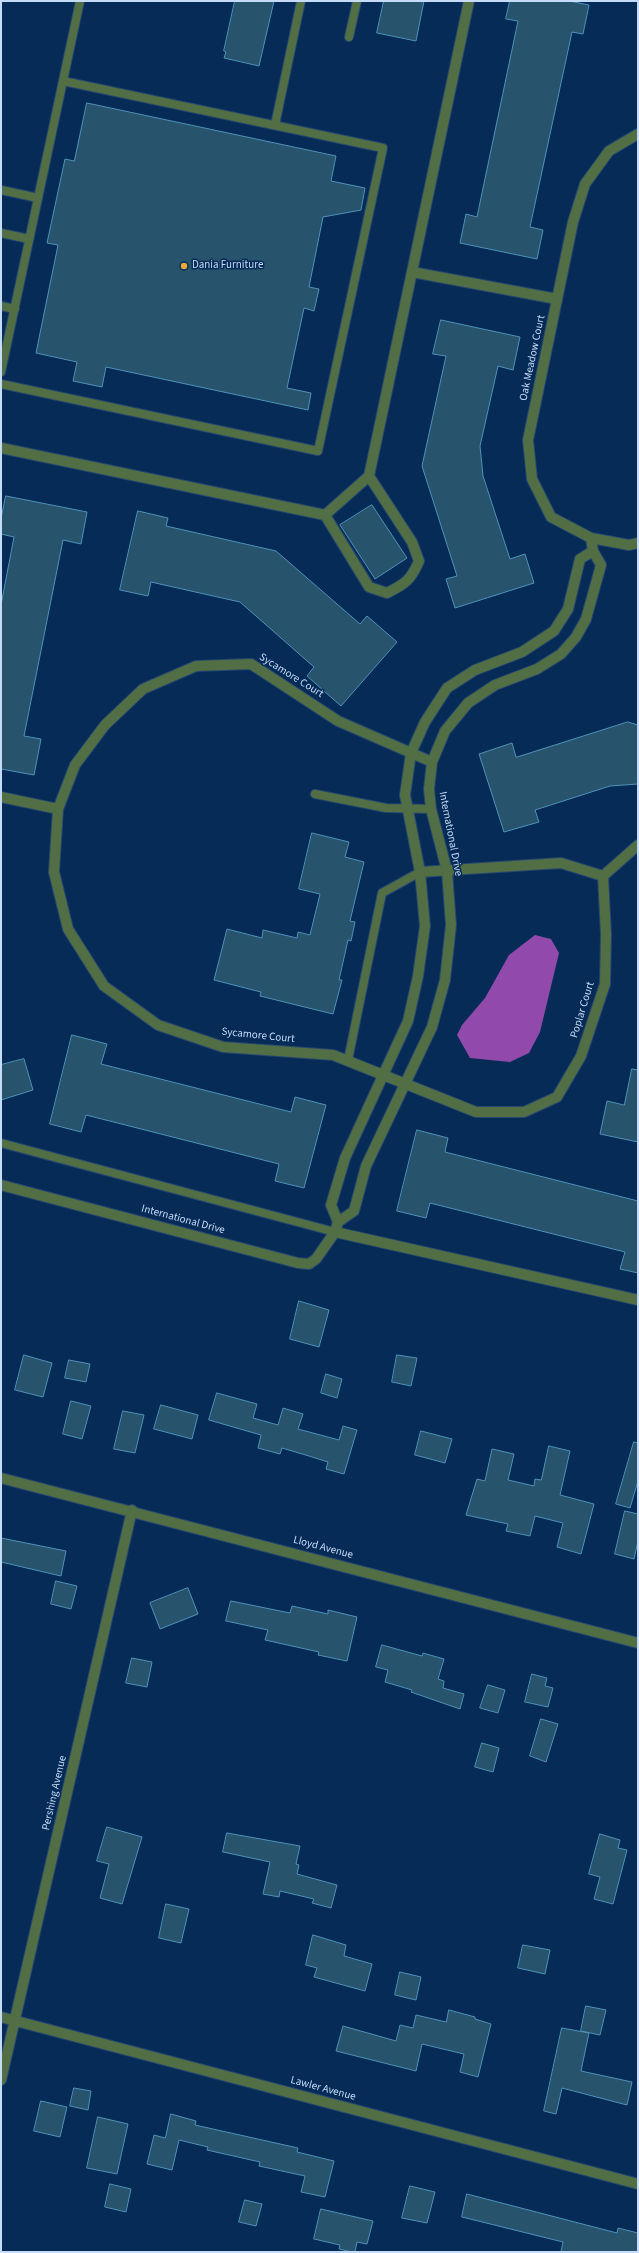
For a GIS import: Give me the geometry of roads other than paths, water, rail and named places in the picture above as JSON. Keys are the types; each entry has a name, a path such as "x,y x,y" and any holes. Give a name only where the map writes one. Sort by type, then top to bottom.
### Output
{"street":[{"path":"324,515 369,476 469,1"},
{"name":"Oak Meadow Court","path":"638,134 609,151 585,184 573,222 528,440 532,479 551,517 591,538 629,546 638,543"},
{"path":"412,272 557,299"},
{"path":"1,448 324,515 369,587 387,592 401,586 413,577 419,561 412,542 369,476"},
{"name":"International Drive","path":"1,1185 298,1263 309,1264 316,1259 336,1227 354,1211 366,1166 404,1083 432,1027 445,980 451,925 447,871 431,809 429,789 432,762 445,731 468,703 495,685 538,669 561,654 576,637 586,619 601,565 593,551 591,538"},
{"path":"593,551 580,559 568,609 554,630 522,652 475,670 448,688 425,722 411,753 405,795 420,872 425,926 418,976 408,1020 345,1158 331,1205 336,1227 638,1300"},
{"name":"Sycamore Court","path":"382,1076 348,1060 333,1055 223,1047 158,1024 104,986 68,929 54,872 58,809 75,765 105,725 143,689 196,666 251,664 338,721 432,762"},
{"path":"1,797 58,809"},
{"path":"420,872 561,863 603,876 638,845"},
{"name":"Poplar Court","path":"382,1076 404,1083 476,1112 524,1112 557,1097 581,1056 605,984 606,936 603,876"},
{"name":"Lloyd Avenue","path":"1,1478 132,1510 638,1643"},
{"name":"Pershing Avenue","path":"1,2080 132,1510"},
{"name":"Lawler Avenue","path":"1,2017 638,2184"}],"lane":[{"path":"1,372 80,1"},
{"path":"275,125 301,1"},
{"path":"348,37 357,1"},
{"path":"1,384 318,451 383,148 63,81"},
{"path":"1,190 38,198"},
{"path":"1,233 29,239"},
{"path":"1,306 15,309"},
{"path":"315,794 386,808 431,809"},
{"path":"348,1060 382,893 420,872"},
{"path":"1,1143 336,1227"}],"place":[{"name":"Dania Furniture","path":"184,266"}]}
